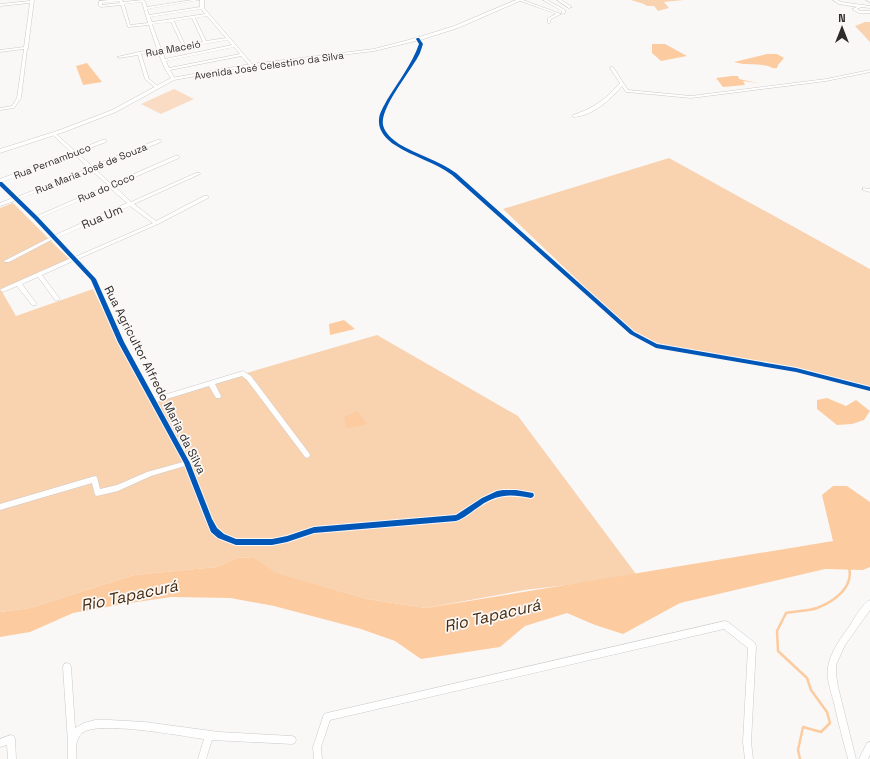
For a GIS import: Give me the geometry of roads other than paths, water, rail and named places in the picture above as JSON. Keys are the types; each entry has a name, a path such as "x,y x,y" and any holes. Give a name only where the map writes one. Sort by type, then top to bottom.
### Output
{"street":[{"path":"173,79 167,69 152,23 142,1 122,4 100,6 101,2 120,0 122,4 130,26 152,23 193,17 208,15"},
{"path":"146,8 201,0 202,8 227,39 251,65"},
{"path":"520,0 559,14 549,19 549,22"},
{"name":"Avenida José Celestino da Silva","path":"0,151 54,134 114,111 173,79 251,65 367,52 418,39 456,27 520,0"},
{"path":"545,0 564,11 563,13"},
{"path":"559,0 570,7"},
{"path":"835,0 840,3 870,7"},
{"path":"0,5 32,1 27,48 18,102 13,107 0,109"},
{"path":"861,6 854,9 861,12 870,12"},
{"path":"149,16 202,8"},
{"path":"193,17 205,42"},
{"path":"172,20 184,46"},
{"name":"Rua Maceió","path":"119,57 227,39"},
{"path":"418,39 421,44 418,53 382,114 382,126 390,140 398,146 432,160 450,171 632,333 649,343 663,348 796,370 870,389"},
{"path":"164,60 234,46"},
{"path":"0,51 27,48"},
{"path":"139,53 147,79 157,87"},
{"path":"167,69 242,55"},
{"path":"612,68 626,90 631,92 687,97 826,80 870,71"},
{"path":"574,116 601,106 610,98 622,83"},
{"path":"54,134 131,204 156,223"},
{"name":"Rua Pernambuco","path":"0,182 104,141"},
{"name":"Rua Maria José de Souza","path":"0,205 159,141"},
{"name":"Rua do Coco","path":"36,218 177,157"},
{"name":"Rua Um","path":"7,261 54,237 198,174"},
{"name":"Rua Agricultor Alfredo Maria da Silva","path":"0,182 93,279 121,342 187,463 214,530 221,536 236,542 272,542 287,539 314,530 456,518 467,513 479,503 502,492 515,491 531,495"},
{"path":"3,290 75,260 156,223 206,197"},
{"path":"39,275 57,299"},
{"path":"19,284 34,304"},
{"path":"154,400 243,373 249,378 307,454"},
{"path":"211,383 218,396"},
{"path":"0,507 95,479 97,493 118,488 150,474 187,463"},
{"path":"852,759 833,682 832,665 845,639 870,604"},
{"path":"318,759 317,747 327,718 725,625 752,646 747,742 749,759"},
{"path":"67,667 72,759"},
{"path":"72,741 76,733 83,727 105,724 132,725 209,735 292,740"},
{"path":"202,759 209,735"},
{"path":"0,743 11,739 12,759"},
{"path":"863,759 870,746"}],"water":[{"path":"652,44 665,44 687,56 661,61 652,53"},
{"path":"767,54 777,54 784,58 777,68 734,62"},
{"path":"87,63 102,82 83,85 76,66"},
{"path":"738,76 739,79 758,83 743,81 745,85 723,87 716,78"},
{"path":"344,320 355,329 330,335 329,324"},
{"path":"827,398 846,406 856,400 870,411 864,420 852,424 837,425 817,409 817,400"},
{"path":"358,411 367,424 347,428 344,417"},
{"name":"Rio Tapacurá","path":"833,486 847,486 870,502 870,567 863,570 825,569 680,603 623,634 595,625 567,613 525,626 500,647 421,659 395,641 361,629 274,606 230,598 171,597 73,613 30,632 0,637 0,612 30,608 134,575 217,567 237,558 253,557 276,573 367,599 426,608 833,541 822,495"}],"waterway":[{"path":"800,759 798,750 803,727 821,732 830,723 827,712 811,690 807,678 778,651 777,631 786,613 817,608 824,605 842,592 849,581 849,567"}]}
